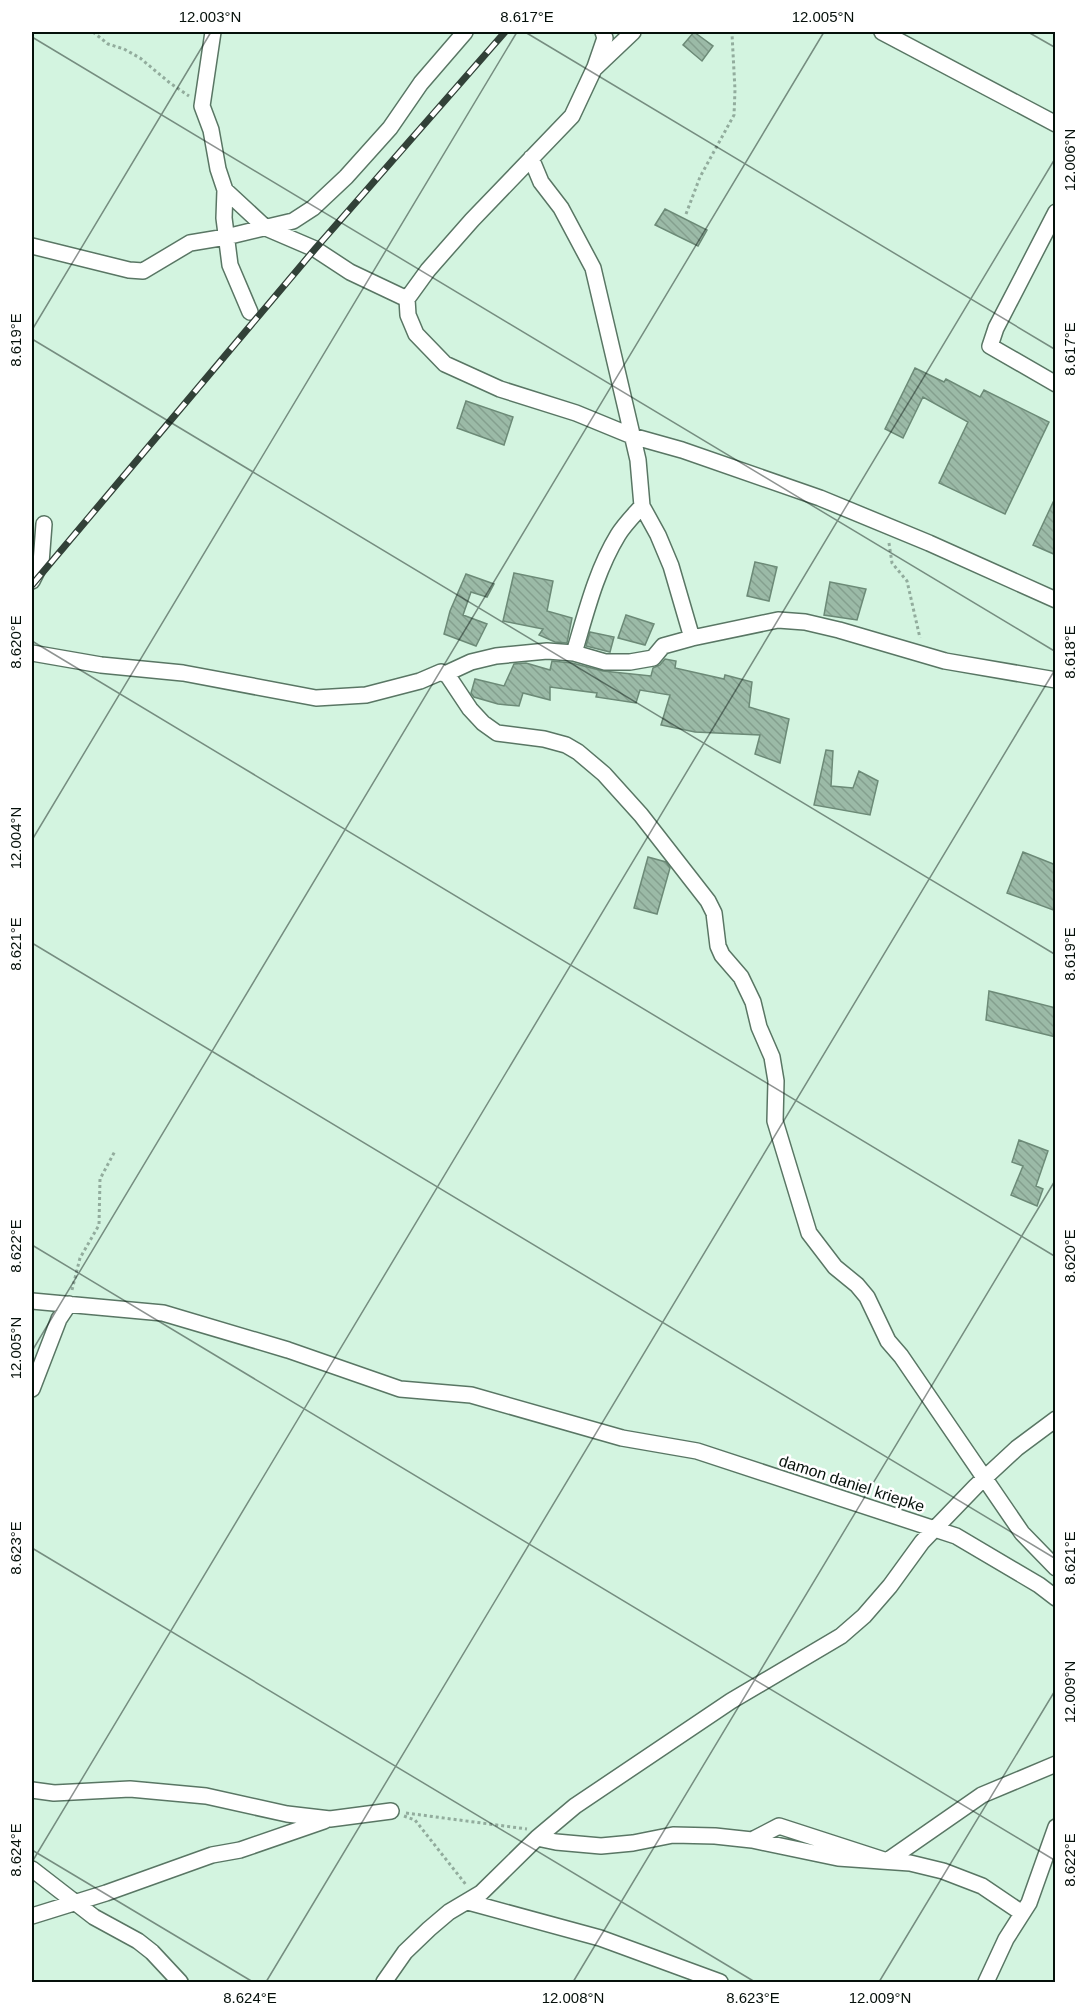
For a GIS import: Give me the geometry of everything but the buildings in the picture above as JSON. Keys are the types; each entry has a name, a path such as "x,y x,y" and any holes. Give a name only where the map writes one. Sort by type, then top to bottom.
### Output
{"street":[{"path":"213,32 202,106 212,130 218,169 225,190 226,237 230,265 250,312"},
{"path":"32,246 129,270 143,271 190,243 293,221 313,208 346,177 390,128 421,83 465,32"},
{"path":"603,32 605,38 594,69 572,116 472,220 428,270 407,299 408,315 416,334 445,364 468,376 500,389 576,413 632,436 682,450 820,498 1056,600"},
{"path":"594,69 633,32"},
{"path":"882,32 1056,124"},
{"path":"531,158 541,182 561,208 593,268 638,460 642,506 658,535 671,567 692,638"},
{"path":"225,190 266,228 315,249 350,272 407,299"},
{"path":"1056,212 996,328 990,346 1056,384"},
{"path":"574,653 588,604 605,560 619,533 642,506"},
{"path":"32,581 41,563 44,524"},
{"path":"32,653 101,665 183,673 316,698 366,695 420,681 437,673 445,674 471,662 496,656 547,651 574,653 605,662 630,662 653,658 663,646 778,620 805,622 839,630 945,662 1056,680"},
{"path":"445,674 483,723 497,733 544,739 566,745 604,774 641,815 713,908 718,946 722,955 741,976 753,1002 759,1027 772,1057 776,1081 775,1121 809,1233 835,1267 857,1285 867,1297 888,1341 901,1356 1022,1533 1056,1568"},
{"name":"damon daniel kriepke","path":"32,1301 163,1313 288,1350 400,1389 471,1395 622,1438 697,1451 956,1536 1056,1598"},
{"path":"32,1389 59,1319 69,1304"},
{"path":"384,1983 405,1952 421,1936 449,1912 472,1899 575,1806 731,1701 841,1636 864,1616 934,1528 1017,1448 1056,1419"},
{"path":"887,1861 982,1795 1056,1764"},
{"path":"32,1790 54,1794 130,1789 206,1796 287,1814 330,1819"},
{"path":"32,1916 106,1893 212,1855 240,1850 330,1819 391,1811"},
{"path":"986,1983 1006,1939 1034,1893 1056,1827"},
{"path":"537,1838 601,1846 633,1844 673,1835 715,1836 752,1840 838,1858 910,1863 943,1871 982,1886 1022,1913"},
{"path":"32,1869 94,1917 138,1941 152,1952 180,1983"},
{"path":"472,1899 600,1938 720,1983"}],"path":[{"path":"93,32 108,44 140,58 202,106"},
{"path":"686,214 700,177 734,115 732,34"},
{"path":"886,525 892,563 907,581 923,654"},
{"path":"69,1304 80,1258 99,1225 100,1179 115,1151"},
{"path":"391,1811 525,1827 537,1838"},
{"path":"391,1811 415,1820 472,1899"}],"railway":[{"path":"32,585 315,249 505,32"}]}
